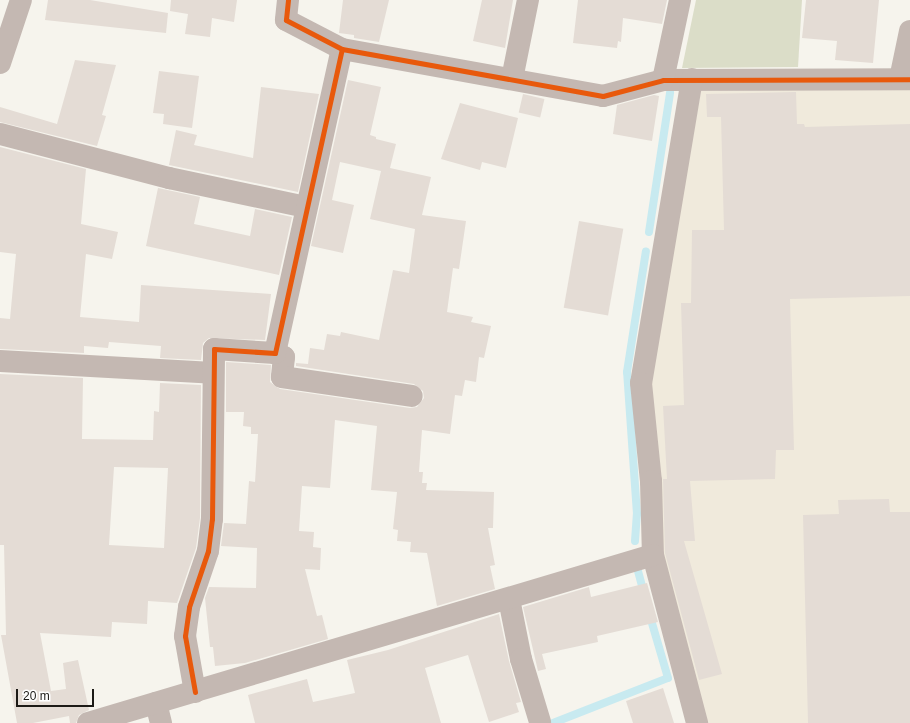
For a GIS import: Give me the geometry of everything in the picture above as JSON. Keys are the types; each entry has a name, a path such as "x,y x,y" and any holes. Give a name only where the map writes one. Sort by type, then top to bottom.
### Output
{"street":[{"path":"0,63 21,0"},
{"path":"288,0 286,20 342,49 604,96 663,80 905,79 910,31"},
{"path":"512,79 528,0"},
{"path":"663,80 680,0"},
{"path":"275,353 342,49"},
{"path":"692,79 641,383 652,481 653,555 697,723"},
{"path":"0,134 169,178 306,207"},
{"path":"195,692 185,636 189,608 208,551 212,519 214,349 275,353 284,357 282,377 412,396"},
{"path":"0,361 213,373"},
{"path":"88,723 158,713 195,692 653,555"},
{"path":"509,599 521,659 540,722"}],"shaded area":[{"path":"910,88 910,723 707,723 662,556 649,384 701,91"}],"green space":[{"path":"696,0 802,0 798,67 682,68"}],"building":[{"path":"48,0 90,0 168,13 166,33 45,20"},
{"path":"171,0 237,0 234,22 212,18 210,37 185,34 188,14 170,11"},
{"path":"343,0 389,0 379,42 354,38 354,35 339,33"},
{"path":"482,0 513,0 505,48 473,41"},
{"path":"578,0 667,0 662,24 623,18 621,42 618,41 617,48 573,43"},
{"path":"806,0 879,0 873,63 835,60 837,41 802,38"},
{"path":"75,60 116,65 102,115 106,116 97,146 0,122 0,107 57,124"},
{"path":"159,71 199,76 192,128 163,124 164,114 153,113"},
{"path":"348,80 381,87 370,135 376,137 376,139 396,144 390,168 431,177 422,215 466,221 459,269 453,268 447,312 473,317 471,322 491,326 484,358 479,357 476,382 465,380 462,396 455,395 450,434 422,430 419,472 423,472 422,483 427,483 426,490 494,492 493,528 488,528 495,565 490,566 495,589 437,606 427,553 410,552 411,542 397,541 398,530 393,529 397,492 371,490 377,426 335,420 330,488 302,486 299,531 314,532 313,547 321,548 320,570 305,569 317,616 322,615 328,639 245,663 215,666 213,647 210,647 205,598 209,587 256,588 257,548 221,546 224,523 246,524 249,481 255,482 258,434 251,434 251,427 243,426 244,412 226,412 226,362 271,365 270,382 280,389 410,408 417,407 424,398 423,391 414,384 296,366 296,363 308,364 310,348 324,350 327,334 340,336 341,332 379,340 393,270 409,273 415,229 370,219 381,171 340,162 332,200 354,205 343,253 311,246"},
{"path":"261,87 319,94 298,192 169,165 176,130 197,135 194,145 253,158"},
{"path":"796,92 797,124 804,124 805,127 910,124 910,296 790,299 794,450 776,450 775,479 690,481 695,541 684,541 722,674 699,680 665,553 663,479 667,479 663,406 684,405 681,303 691,303 692,230 724,230 721,117 707,117 706,94"},
{"path":"523,94 544,99 540,117 519,113"},
{"path":"654,95 659,96 652,141 613,134 617,105"},
{"path":"460,103 518,118 506,168 482,162 480,170 441,159"},
{"path":"0,147 86,169 81,224 118,232 112,259 86,254 80,317 139,322 141,285 271,294 265,340 209,338 203,343 201,360 160,358 161,346 109,342 108,348 84,346 84,353 0,349 0,318 10,319 16,254 0,252"},
{"path":"158,188 200,197 194,224 250,236 255,209 292,217 279,275 146,246"},
{"path":"579,221 623,229 608,315 564,308"},
{"path":"0,374 83,378 82,439 153,440 154,411 159,412 160,383 201,385 200,518 196,548 177,603 148,601 147,624 112,622 111,637 40,633 51,691 66,689 63,663 78,660 89,710 79,715 76,723 70,723 69,716 33,723 17,723 1,635 6,635 4,545 0,545","holes":["114,467 168,468 164,548 109,545"]},
{"path":"889,499 890,512 910,512 910,723 808,723 803,515 839,514 838,500"},
{"path":"647,583 658,622 597,636 598,642 542,654 546,669 538,671 523,607 589,587 591,597"},
{"path":"499,614 509,661 521,702 516,703 519,712 489,722 468,655 425,668 441,723 255,723 248,695 307,679 313,702 355,693 347,660 388,650"},
{"path":"663,688 674,723 633,723 626,701"}],"waterway":[{"path":"649,232 670,93"},
{"path":"635,541 637,514 627,372 646,251"},
{"path":"638,571 644,594"},
{"path":"553,723 668,678 649,613"}],"cycle path":[{"path":"288,0 286,20 342,49 603,96 663,80 910,79"},
{"path":"195,692 185,636 189,607 208,551 212,519 214,349 275,353 342,49"}]}
